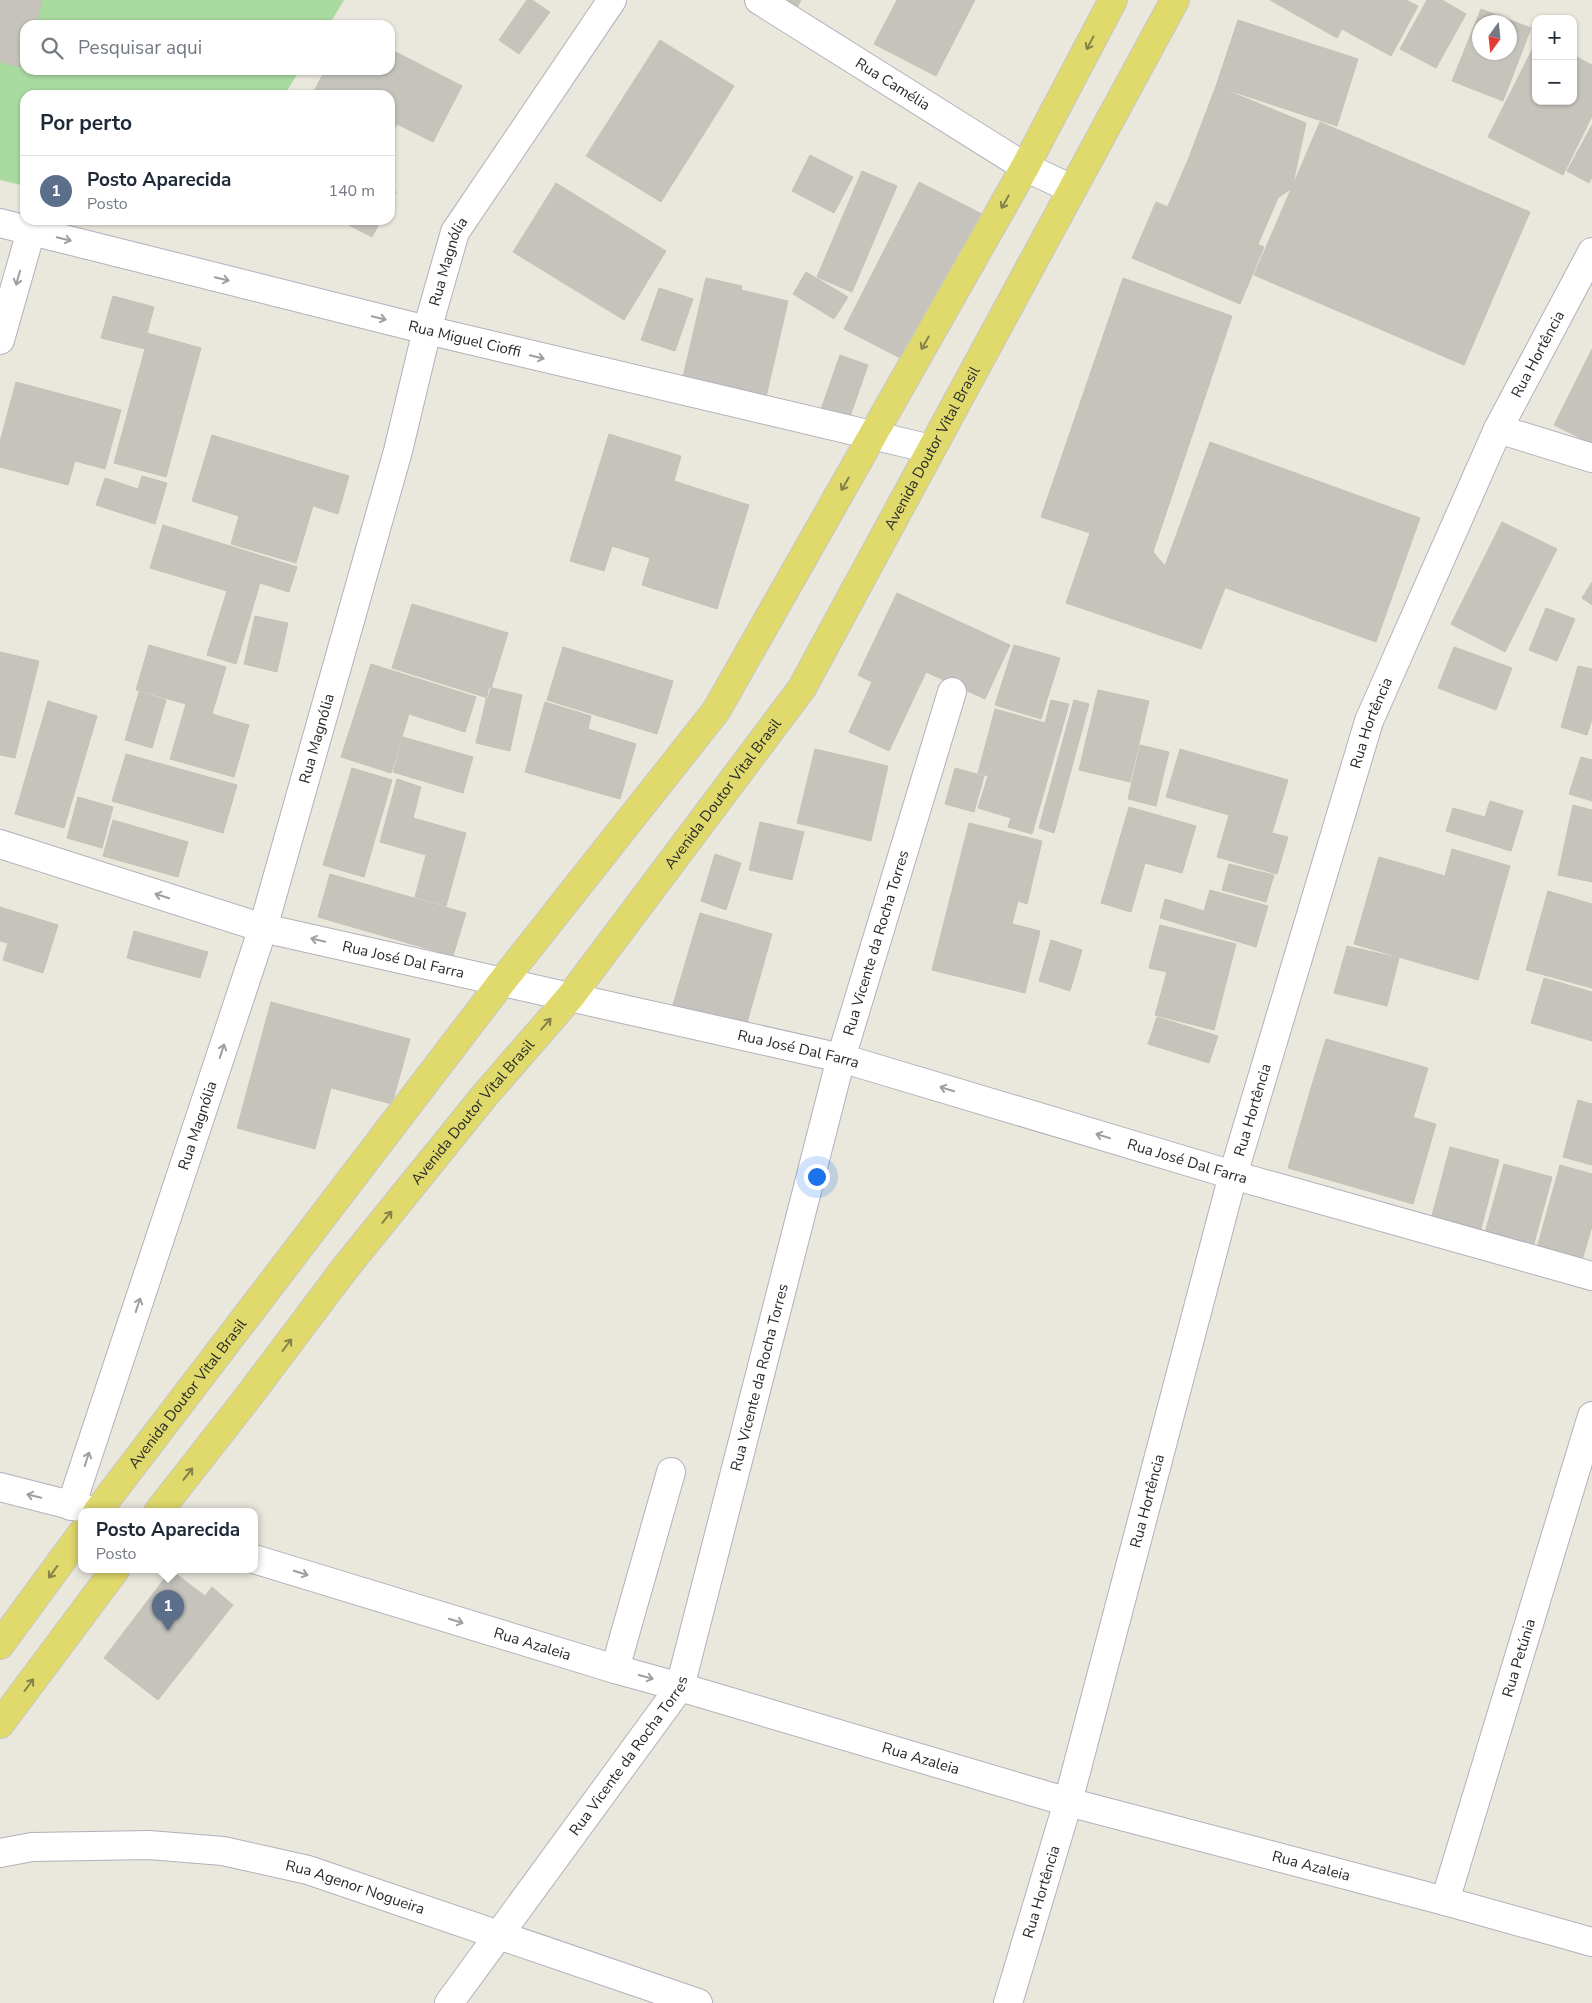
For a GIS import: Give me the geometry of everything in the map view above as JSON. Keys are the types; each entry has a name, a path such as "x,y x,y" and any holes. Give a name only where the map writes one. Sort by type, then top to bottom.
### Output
{"main road":[{"name":"Avenida Doutor Vital Brasil","path":"93,1508 501,983 716,711 1025,167 1113,0"},
{"name":"Avenida Doutor Vital Brasil","path":"161,1508 346,1267 485,1095 571,996 802,688 1176,0"},
{"path":"0,1645 78,1538"},
{"path":"0,1724 113,1573"}],"street":[{"name":"Rua Magnólia","path":"92,1508 263,928 398,451 427,330 455,232 612,0"},
{"name":"Rua Camélia","path":"759,0 1025,167 1072,189"},
{"name":"Rua Miguel Cioffi","path":"0,222 427,330 931,449"},
{"path":"0,340 32,231"},
{"name":"Rua Hortência","path":"1008,2003 1068,1802 1233,1176 1369,721 1498,429 1592,252"},
{"path":"1498,429 1592,458"},
{"name":"Rua Vicente da Rocha Torres","path":"449,2003 680,1687 841,1058 952,692"},
{"name":"Rua José Dal Farra","path":"0,844 263,928 841,1058 1233,1176 1592,1276"},
{"name":"Rua Petúnia","path":"1445,1901 1592,1416"},
{"path":"614,1669 671,1472"},
{"path":"0,1488 83,1508"},
{"name":"Rua Azaleia","path":"258,1560 614,1669 1068,1802 1445,1901 1592,1942"},
{"name":"Rua Agenor Nogueira","path":"0,1853 32,1847 149,1845 223,1851 308,1870 698,2003"}],"green space":[{"path":"0,0 344,0 332,20 20,20 20,75 297,75 287,90 20,90 20,185 0,180"}],"building":[{"path":"0,0 42,0 37,20 20,20 20,67 0,62"},
{"path":"527,0 532,0 550,12 519,54 499,40"},
{"path":"782,0 801,0 797,8"},
{"path":"897,0 975,0 936,76 874,44"},
{"path":"1270,0 1406,0 1418,6 1391,56 1342,29 1337,38"},
{"path":"1427,0 1442,0 1466,14 1436,68 1400,49"},
{"path":"1481,9 1497,15 1479,15"},
{"path":"1238,20 1358,59 1337,126 1216,86"},
{"path":"1517,23 1531,28 1503,101 1452,81 1472,31 1472,60 1517,60"},
{"path":"660,40 734,86 661,202 586,156"},
{"path":"1532,50 1532,105 1577,105 1577,57 1592,65 1592,116 1563,175 1488,137"},
{"path":"395,52 462,86 433,142 397,124 395,128 395,90 315,90 322,75 395,75"},
{"path":"1216,86 1306,123 1292,188 1278,198 1188,160"},
{"path":"1320,122 1530,212 1464,365 1254,275"},
{"path":"1592,125 1592,177 1589,183 1567,171"},
{"path":"810,155 853,177 834,213 792,191"},
{"path":"1188,160 1278,198 1258,244 1168,206"},
{"path":"862,171 897,186 852,292 817,277"},
{"path":"919,182 982,214 908,362 844,329"},
{"path":"556,183 666,251 624,320 513,252"},
{"path":"1156,202 1264,247 1240,304 1132,258"},
{"path":"349,225 378,225 372,237"},
{"path":"806,272 848,297 834,319 793,294"},
{"path":"706,278 742,286 741,290 788,301 766,397 683,377"},
{"path":"1123,278 1232,316 1153,552 1165,566 1225,588 1201,649 1066,603 1090,533 1041,517"},
{"path":"659,288 693,299 675,351 641,340"},
{"path":"113,296 154,307 147,333 201,348 166,477 114,463 145,349 101,338"},
{"path":"1592,349 1592,444 1554,425"},
{"path":"840,355 868,365 846,428 818,418"},
{"path":"16,382 121,410 105,469 75,461 68,485 0,467 0,442"},
{"path":"609,434 681,456 674,481 749,505 717,609 642,585 650,558 612,546 604,571 570,561"},
{"path":"212,435 349,476 338,514 313,506 296,563 231,544 239,516 192,501"},
{"path":"1210,442 1420,518 1376,642 1165,566"},
{"path":"142,476 167,483 155,524 96,505 105,478 138,489"},
{"path":"1502,522 1557,549 1505,652 1451,624"},
{"path":"163,525 297,567 289,592 260,583 236,664 207,655 227,591 150,568"},
{"path":"1592,582 1592,605 1582,598"},
{"path":"897,593 1010,645 985,699 926,672 889,751 849,732 872,682 858,675"},
{"path":"412,604 508,633 488,698 392,668"},
{"path":"1546,608 1575,619 1557,661 1529,650"},
{"path":"255,616 288,623 277,672 244,664"},
{"path":"149,645 226,667 212,714 249,725 234,777 170,759 186,704 136,690"},
{"path":"1014,645 1060,658 1041,719 995,705"},
{"path":"563,647 673,681 657,734 547,700"},
{"path":"1454,647 1512,668 1496,710 1438,688"},
{"path":"0,652 39,661 15,758 0,755"},
{"path":"371,664 476,697 465,732 409,714 391,773 341,757"},
{"path":"1578,666 1592,669 1592,719 1587,735 1561,727"},
{"path":"489,687 522,695 510,751 476,743"},
{"path":"1098,690 1149,701 1130,782 1079,770"},
{"path":"139,692 166,700 152,748 125,740"},
{"path":"1051,700 1069,704 1032,834 1008,827 1011,818 978,808 988,776 978,773 995,709 1045,723"},
{"path":"1074,700 1089,704 1054,833 1039,828"},
{"path":"48,701 97,716 64,828 15,814"},
{"path":"545,702 591,716 588,729 636,744 620,799 525,772"},
{"path":"403,737 473,757 463,793 393,772"},
{"path":"1140,745 1169,752 1156,806 1128,799"},
{"path":"815,749 888,766 871,841 797,823"},
{"path":"1180,749 1288,780 1272,833 1288,837 1277,874 1217,857 1229,815 1166,797"},
{"path":"126,754 237,785 223,833 112,801"},
{"path":"1581,757 1592,760 1592,801 1569,794"},
{"path":"352,768 392,780 364,877 323,865"},
{"path":"955,768 984,776 974,812 945,804"},
{"path":"397,779 421,787 413,818 466,833 446,906 415,897 426,855 380,842"},
{"path":"78,797 113,807 102,848 67,838"},
{"path":"1490,801 1523,811 1511,851 1446,831 1453,808 1485,817"},
{"path":"1573,805 1592,810 1592,882 1558,875"},
{"path":"1129,807 1196,826 1182,873 1145,863 1131,912 1101,903"},
{"path":"113,820 188,842 178,877 103,856"},
{"path":"760,822 804,832 792,880 749,870"},
{"path":"969,823 1042,841 1027,904 1018,901 1012,924 1040,931 1025,993 932,970"},
{"path":"1452,849 1510,866 1478,980 1354,944 1379,857 1445,876"},
{"path":"715,854 741,863 726,910 701,901"},
{"path":"1229,864 1274,875 1266,902 1222,890"},
{"path":"330,874 466,913 453,956 318,917"},
{"path":"1210,890 1268,906 1256,947 1160,918 1165,899 1204,911"},
{"path":"1548,891 1592,904 1592,988 1526,970"},
{"path":"0,907 58,925 43,973 3,960 8,943 0,941"},
{"path":"700,913 772,934 745,1030 672,1008"},
{"path":"1160,925 1236,944 1214,1030 1155,1015 1167,972 1149,968"},
{"path":"134,931 208,952 200,978 127,958"},
{"path":"1051,940 1082,950 1070,991 1039,981"},
{"path":"1347,946 1399,958 1387,1006 1334,993"},
{"path":"1544,978 1592,992 1592,1041 1531,1023"},
{"path":"271,1002 410,1039 392,1104 331,1088 315,1149 237,1128"},
{"path":"1157,1017 1218,1036 1209,1063 1148,1044"},
{"path":"1326,1039 1428,1068 1413,1118 1311,1088"},
{"path":"1311,1088 1436,1124 1413,1204 1288,1168"},
{"path":"1578,1100 1592,1104 1592,1165 1563,1157"},
{"path":"1450,1147 1499,1160 1478,1240 1429,1227"},
{"path":"1504,1164 1552,1177 1530,1258 1482,1244"},
{"path":"1560,1165 1592,1174 1592,1226 1579,1271 1534,1259"},
{"path":"169,1573 175,1573 205,1596 212,1587 233,1605 158,1700 104,1658"}],"place":[{"name":"Posto Aparecida","path":"168,1631"}]}
